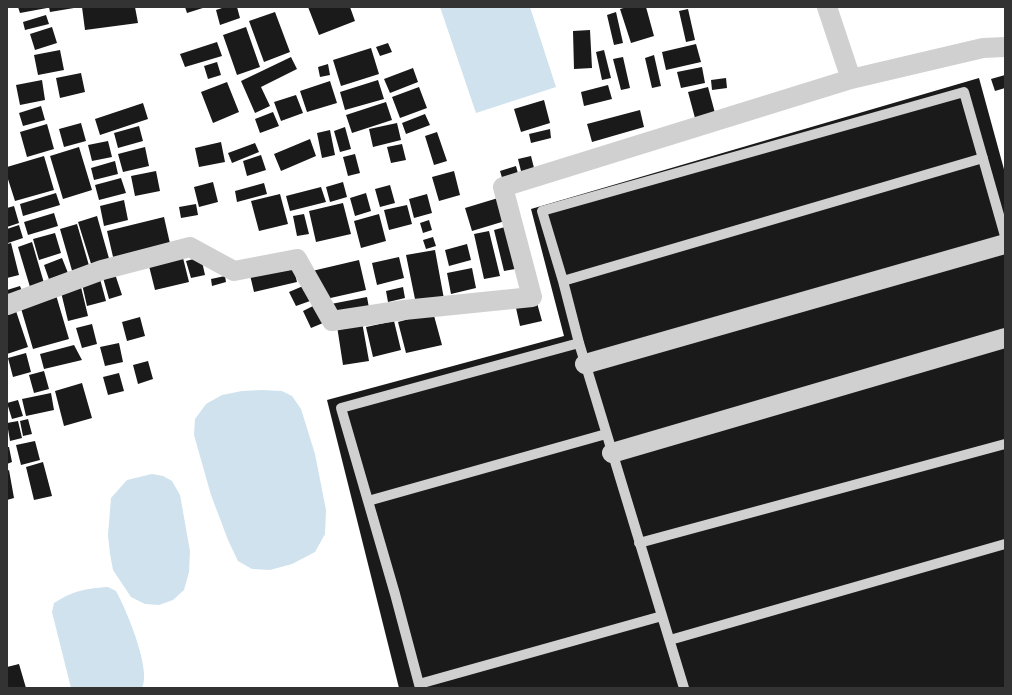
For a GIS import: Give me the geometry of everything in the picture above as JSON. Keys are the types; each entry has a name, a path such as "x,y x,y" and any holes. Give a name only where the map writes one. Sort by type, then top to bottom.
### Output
{"street":[{"path":"827,7 851,79"},
{"path":"7,306 102,270 190,246 234,271 297,259 332,321 404,310 532,297 503,188 851,79 983,48 1005,47"},
{"path":"585,364 1005,244"},
{"path":"609,444 1005,338"}],"lane":[{"path":"684,688 585,364 563,281 542,211 964,92 1005,236"},
{"path":"563,281 983,158"},
{"path":"579,343 341,408 420,686 662,616"},
{"path":"368,501 609,444"},
{"path":"639,543 1005,444"},
{"path":"670,640 1005,544"}],"water":[{"path":"440,7 530,7 556,87 476,113"},
{"path":"242,391 282,391 292,396 301,409 315,454 326,510 325,534 315,552 292,564 270,570 252,569 238,561 228,540 211,495 194,435 195,419 206,404 222,395"},
{"path":"152,474 163,476 172,481 180,495 190,551 189,572 184,590 173,600 159,605 145,604 131,597 113,570 108,535 111,498 127,480"},
{"path":"108,587 116,591 126,611 141,654 144,668 142,688 71,688 52,612 54,603 68,595 80,591"}],"building":[{"path":"18,7 46,7 47,8 20,13"},
{"path":"49,7 74,7 74,8 50,12"},
{"path":"82,7 135,7 138,23 85,30"},
{"path":"185,7 206,7 187,13"},
{"path":"225,7 237,7 240,18 220,25 216,10"},
{"path":"308,7 350,7 355,21 319,35"},
{"path":"627,7 646,7 654,36 631,43 620,9"},
{"path":"688,9 695,40 686,42 679,11"},
{"path":"275,12 290,52 264,62 249,21"},
{"path":"616,12 623,43 614,45 607,15"},
{"path":"46,15 49,24 25,30 23,22"},
{"path":"52,27 57,43 35,50 30,34"},
{"path":"246,27 260,67 237,75 223,35"},
{"path":"590,30 592,68 574,69 573,31"},
{"path":"217,42 222,56 185,67 180,54"},
{"path":"388,43 392,52 380,56 376,47"},
{"path":"696,44 701,62 666,70 662,52"},
{"path":"371,48 379,74 341,86 333,60"},
{"path":"60,50 64,70 38,75 34,55"},
{"path":"604,50 611,78 602,80 596,52"},
{"path":"654,55 661,86 652,88 645,58"},
{"path":"291,57 297,69 261,87 270,106 255,113 241,81"},
{"path":"623,57 630,88 621,90 613,59"},
{"path":"217,62 221,75 208,79 204,66"},
{"path":"328,64 330,75 320,77 318,67"},
{"path":"702,67 705,83 681,88 677,72"},
{"path":"413,68 418,82 390,93 384,79"},
{"path":"81,73 85,92 60,98 56,78"},
{"path":"1005,75 1005,88 995,91 991,79"},
{"path":"726,78 727,88 712,90 711,80"},
{"path":"979,78 1005,173 1005,688 399,688 327,400 564,336 531,209"},
{"path":"42,80 45,100 20,105 16,85"},
{"path":"378,80 384,99 345,110 340,92"},
{"path":"330,81 337,103 307,112 300,91"},
{"path":"227,82 239,112 213,123 201,92"},
{"path":"608,85 612,99 584,106 581,92"},
{"path":"419,87 427,108 400,118 392,97"},
{"path":"708,87 715,113 695,118 688,92"},
{"path":"296,95 303,113 281,121 274,102"},
{"path":"544,100 550,123 521,132 514,109"},
{"path":"386,102 392,120 352,133 346,115"},
{"path":"143,103 148,119 100,135 95,119"},
{"path":"41,106 45,120 23,126 19,113"},
{"path":"640,110 644,127 592,142 587,124"},
{"path":"273,112 279,126 260,133 255,119"},
{"path":"425,114 430,125 406,134 402,123"},
{"path":"81,123 86,141 64,147 59,129"},
{"path":"397,123 401,140 373,147 369,129"},
{"path":"47,124 54,149 27,157 20,132"},
{"path":"139,126 143,141 118,148 114,133"},
{"path":"345,127 351,149 340,152 334,131"},
{"path":"550,129 551,138 531,143 529,134"},
{"path":"330,130 335,155 322,158 317,133"},
{"path":"437,132 447,161 434,165 425,136"},
{"path":"310,139 316,156 281,171 274,154"},
{"path":"108,141 112,157 92,161 88,145"},
{"path":"221,142 225,162 199,167 195,148"},
{"path":"255,143 259,152 232,163 228,153"},
{"path":"402,144 406,160 391,163 387,147"},
{"path":"79,147 92,190 63,199 50,156"},
{"path":"145,147 149,166 123,172 118,154"},
{"path":"355,154 360,173 348,176 343,157"},
{"path":"261,155 266,170 247,176 243,161"},
{"path":"44,156 54,190 15,201 7,176 7,167"},
{"path":"531,156 535,172 522,175 518,159"},
{"path":"115,161 118,174 94,180 91,168"},
{"path":"516,166 519,177 503,181 500,171"},
{"path":"156,171 160,191 135,196 131,176"},
{"path":"454,171 460,195 439,201 432,177"},
{"path":"121,178 126,193 99,200 95,185"},
{"path":"213,182 218,202 199,207 194,187"},
{"path":"343,182 347,197 330,202 326,187"},
{"path":"264,183 267,194 237,202 235,191"},
{"path":"390,185 395,203 380,207 375,189"},
{"path":"321,187 326,202 290,211 286,196"},
{"path":"56,193 60,205 23,216 20,204"},
{"path":"366,193 371,211 355,216 350,198"},
{"path":"280,194 288,224 259,231 251,201"},
{"path":"427,194 432,213 414,218 409,199"},
{"path":"498,198 505,221 472,231 465,208"},
{"path":"124,200 128,220 104,226 100,206"},
{"path":"343,203 351,234 316,242 309,211"},
{"path":"196,204 198,215 181,218 179,207"},
{"path":"407,205 412,224 389,230 384,210"},
{"path":"14,206 19,223 7,227 7,208"},
{"path":"54,213 58,226 28,235 24,222"},
{"path":"304,214 309,234 297,236 293,216"},
{"path":"379,214 386,241 361,248 354,221"},
{"path":"97,216 110,262 92,267 78,222"},
{"path":"164,217 171,248 114,261 107,231"},
{"path":"429,220 432,230 423,233 420,223"},
{"path":"77,224 90,269 73,274 60,229"},
{"path":"19,225 23,238 8,243 7,229"},
{"path":"505,227 515,269 504,271 494,230"},
{"path":"489,231 500,276 484,279 474,234"},
{"path":"55,233 61,253 39,260 33,239"},
{"path":"433,237 436,246 426,249 423,240"},
{"path":"32,242 44,283 30,287 18,247"},
{"path":"11,243 19,275 7,278 7,244"},
{"path":"467,244 471,260 449,266 445,250"},
{"path":"435,250 444,299 416,304 406,255"},
{"path":"182,254 189,282 155,290 148,262"},
{"path":"201,257 205,275 191,278 186,261"},
{"path":"399,257 404,278 377,285 372,263"},
{"path":"62,258 70,278 51,285 44,265"},
{"path":"359,260 366,290 326,299 312,271"},
{"path":"293,266 297,282 254,292 250,275"},
{"path":"472,268 476,288 451,294 447,273"},
{"path":"114,271 122,295 109,299 102,274"},
{"path":"225,276 226,282 212,286 211,279"},
{"path":"100,279 106,301 87,306 82,284"},
{"path":"80,283 88,316 68,321 60,288"},
{"path":"20,286 24,296 10,300 7,290"},
{"path":"303,286 310,301 296,306 289,292"},
{"path":"403,287 405,298 388,302 386,291"},
{"path":"56,295 69,339 33,349 20,305"},
{"path":"367,297 369,308 333,315 331,304"},
{"path":"537,303 542,321 520,326 516,308"},
{"path":"315,305 323,323 311,328 303,311"},
{"path":"16,311 28,347 7,354 7,314"},
{"path":"433,312 442,345 406,353 398,322"},
{"path":"140,317 145,336 127,341 122,322"},
{"path":"394,321 401,350 373,357 366,327"},
{"path":"362,322 369,361 343,365 337,326"},
{"path":"92,324 97,344 82,348 76,328"},
{"path":"119,343 123,362 105,366 100,347"},
{"path":"74,345 82,360 44,369 40,354"},
{"path":"26,353 31,372 13,377 8,358"},
{"path":"148,361 153,379 138,384 133,365"},
{"path":"44,371 49,389 34,393 29,375"},
{"path":"119,373 124,391 108,395 103,377"},
{"path":"82,383 92,418 64,426 55,391"},
{"path":"51,393 54,410 26,416 22,399"},
{"path":"18,400 23,416 12,419 7,403"},
{"path":"28,419 32,434 23,436 20,421"},
{"path":"18,421 22,438 10,441 7,423"},
{"path":"35,441 40,460 21,465 16,445"},
{"path":"7,447 9,447 12,462 7,464"},
{"path":"43,462 52,496 34,500 26,467"},
{"path":"9,470 14,498 7,500 7,471"},
{"path":"19,664 26,688 7,688 7,667"}]}
